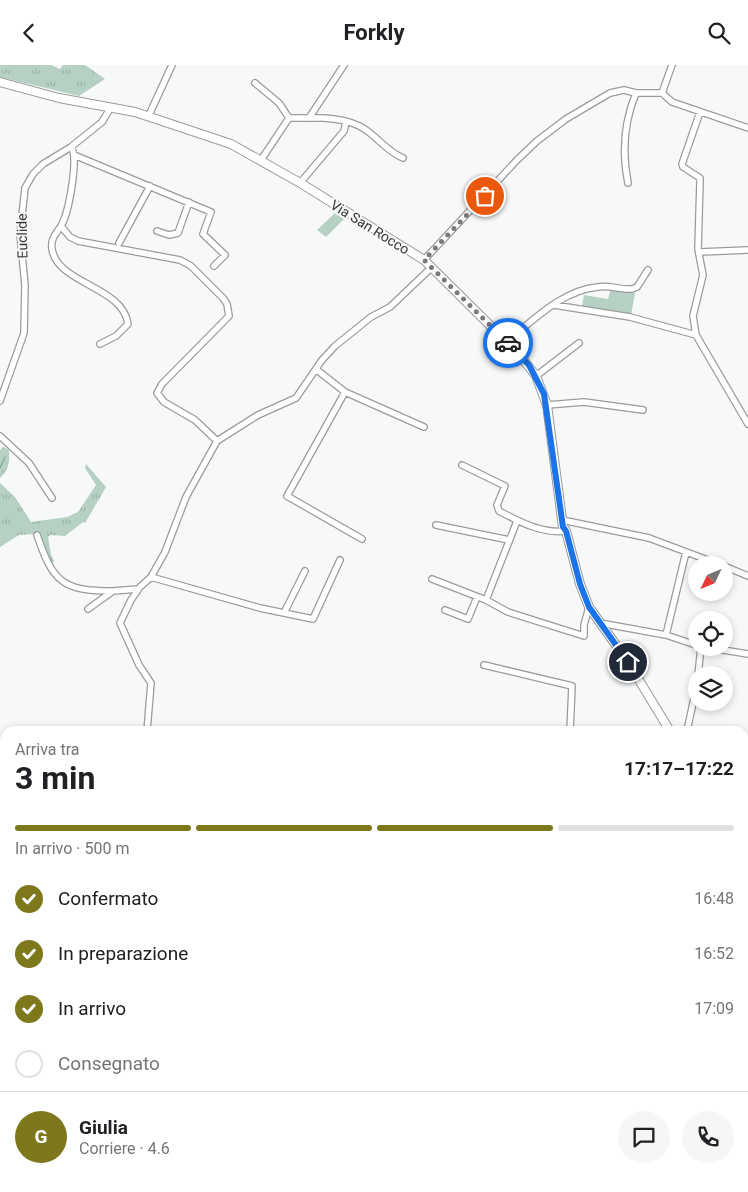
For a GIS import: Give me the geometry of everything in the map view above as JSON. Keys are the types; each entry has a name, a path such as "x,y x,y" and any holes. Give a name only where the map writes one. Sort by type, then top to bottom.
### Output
{"street":[{"path":"149,115 172,65"},
{"path":"309,118 344,65"},
{"path":"662,93 672,65"},
{"name":"Via San Rocco","path":"0,82 59,98 149,115 231,144 300,183 424,260 432,267 506,342 536,376 547,405 562,520 580,584 589,607 628,662 667,726"},
{"path":"255,83 279,103 289,118"},
{"path":"424,260 537,141 566,119 610,93 624,90 636,93 662,93 672,102 748,128"},
{"path":"628,183 623,150 632,103 636,93"},
{"name":"Euclide","path":"0,401 24,333 25,285 20,234 23,192 29,180 44,164 71,147 102,122 111,107"},
{"path":"700,111 682,164 684,168 700,179 698,249 703,275 694,316 696,335 748,424"},
{"path":"289,118 346,122 363,128 393,154 403,158"},
{"path":"261,160 289,118"},
{"path":"300,183 342,133 346,122"},
{"path":"71,147 74,155 70,198 61,226 51,243 53,254 58,262 120,306 127,318 128,324 123,330 100,344"},
{"path":"74,155 211,212 202,234 225,255 214,266"},
{"path":"119,243 150,185"},
{"path":"157,231 169,235 178,233 190,202"},
{"path":"61,226 70,237 78,241 180,261 191,266 228,304 230,316 162,383 156,393 164,402 195,421 217,441"},
{"path":"700,252 748,250"},
{"path":"147,726 151,683 139,665 120,623 138,589 151,577 165,552 186,497 217,441 258,415 290,403 302,393 322,360 335,346 366,321 390,307 432,267"},
{"path":"506,342 554,305 575,292 590,288 632,289 637,287 648,270"},
{"path":"554,305 630,317 696,335"},
{"path":"536,376 579,343"},
{"path":"317,370 345,392 424,427"},
{"path":"345,392 287,496 362,539"},
{"path":"547,405 584,402 643,410"},
{"path":"1,440 29,463 52,498"},
{"path":"462,465 505,486 499,500 498,509 517,521 553,532 566,531"},
{"path":"562,520 650,538 696,556"},
{"path":"486,601 517,521"},
{"path":"436,525 509,540"},
{"path":"37,535 46,562 63,583 93,591 138,589"},
{"path":"666,635 686,552"},
{"path":"151,577 313,619 340,560"},
{"path":"733,570 748,576"},
{"path":"284,613 305,571"},
{"path":"432,579 508,612 584,637 584,625 589,607"},
{"path":"88,609 113,591"},
{"path":"445,610 468,619 477,597"},
{"path":"600,623 666,635 688,642"},
{"path":"733,652 748,655"},
{"path":"484,665 572,686 570,726"},
{"path":"688,726 691,711"}],"green space":[{"path":"0,65 51,65 60,69 63,65 85,65 105,79 79,96 0,77"},
{"path":"335,213 344,219 326,237 317,230"},
{"path":"611,288 635,293 631,315 582,306 584,295 608,299"},
{"path":"3,447 9,450 9,462 0,478 0,450"},
{"path":"86,464 106,487 85,523 83,522 65,536 50,535 48,537 54,561 51,568 36,534 19,535 0,547 0,483 15,497 31,522 67,517 78,512 96,485 85,468"}],"waterway":[{"path":"0,468 5,457"}],"way so far":[{"path":"485,196 424,260 508,343"}],"route":[{"path":"508,343 529,365 544,394 563,527 566,531 578,579 589,607 628,662"}]}
